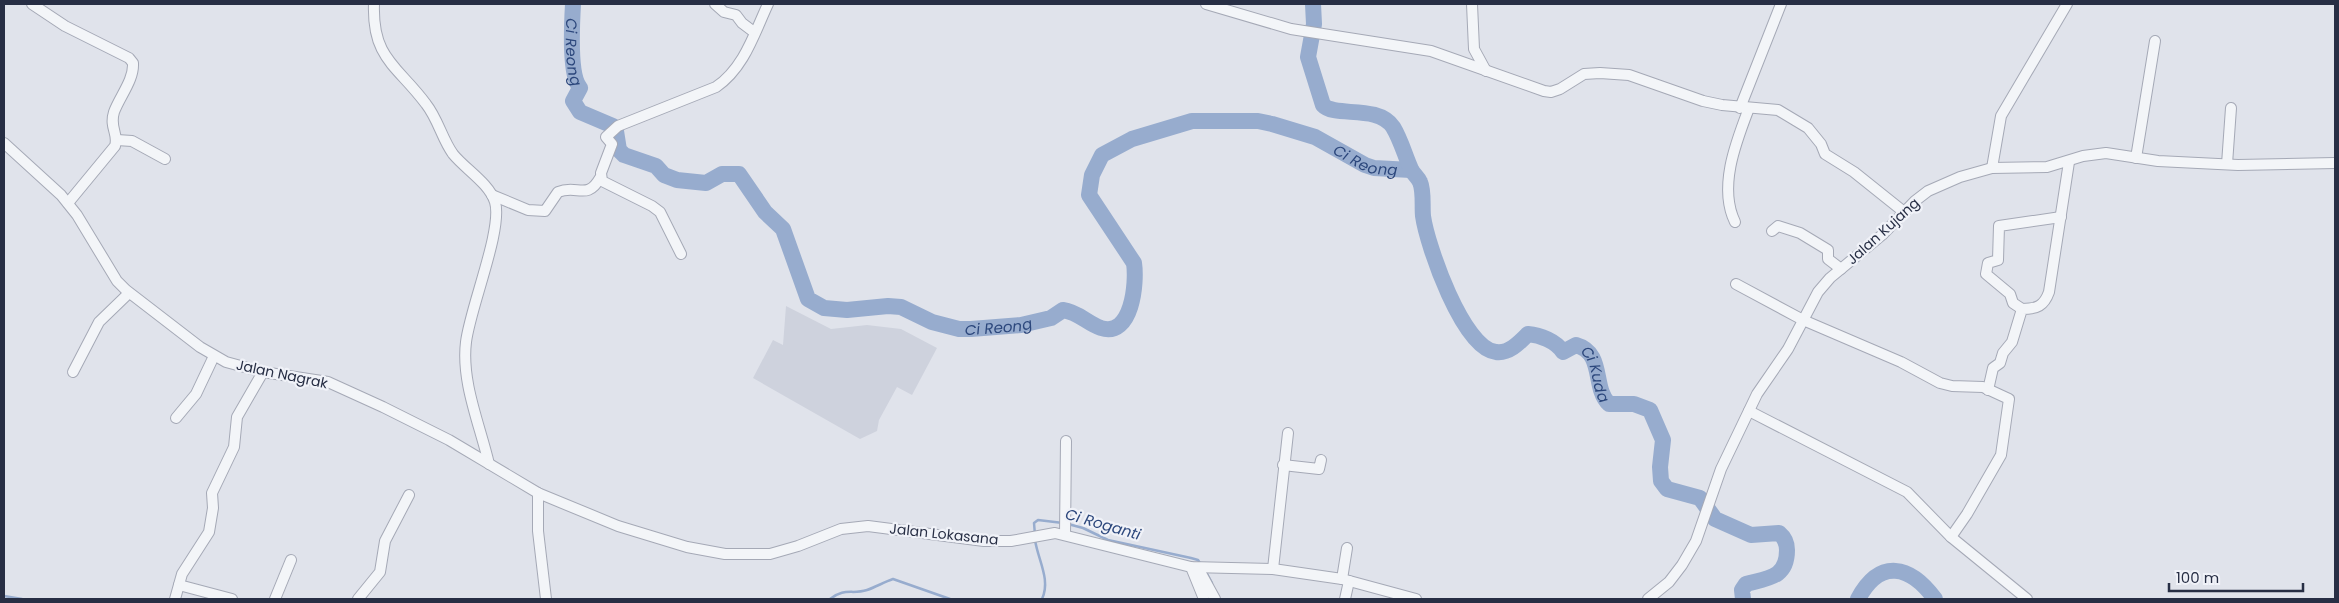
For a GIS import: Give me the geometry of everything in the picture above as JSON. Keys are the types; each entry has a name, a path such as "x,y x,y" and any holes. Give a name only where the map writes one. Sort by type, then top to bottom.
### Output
{"street":[{"path":"32,4 65,26 132,61 133,71 114,112 112,123 117,140 116,146 68,203"},
{"path":"374,4 375,23 386,58 427,105 454,154 492,195 495,201 496,217 470,319 465,354 466,374 489,464"},
{"path":"715,4 724,12 736,15 742,23 754,32"},
{"path":"492,195 528,210 545,211 558,192 590,191 595,187 600,178 612,144 606,137 614,128 716,87 736,70 768,4"},
{"path":"1206,4 1304,32 1415,47 1526,86 1551,92 1584,74 1629,75 1703,101 1744,108 1778,110 1796,119 1808,128 1821,144 1825,154 1854,172 1904,212"},
{"path":"1472,4 1474,49 1486,71"},
{"path":"1735,222 1731,214 1729,179 1735,149 1744,108 1781,4"},
{"path":"1992,168 2001,116 2067,4"},
{"path":"2136,158 2155,41"},
{"path":"2227,164 2230,108"},
{"path":"117,140 132,141 165,159"},
{"name":"Jalan Nagrak","path":"4,143 52,184 68,203 117,281 129,293 214,356 226,362 263,372 328,382 384,407 538,493"},
{"name":"Jalan Kujang","path":"1648,599 1669,582 1682,565 1704,520 1717,482 1757,394 1788,348 1818,292 1841,269 1882,235 1915,201 1943,184 1992,168 2047,167 2069,162 2083,156 2106,152 2158,162 2227,164 2335,163"},
{"path":"2061,217 1999,226 1998,260 1988,263 1986,274 2010,294 2013,303 2022,309 2040,307 2045,302 2049,292 2061,217 2069,162"},
{"path":"600,178 605,183 652,206 660,212 681,254"},
{"path":"1772,231 1778,226 1814,240 1828,250 1828,259 1841,269"},
{"path":"1736,284 1803,320 1901,362 1940,383 1988,390 2010,399 2001,455 1967,514 1951,537"},
{"path":"73,372 99,322 129,293"},
{"path":"1988,390 1993,368 2000,363 2005,350 2012,342 2022,309"},
{"path":"176,418 196,394 214,356"},
{"path":"176,599 186,566 209,532 212,513 212,493 234,446 237,417 263,372"},
{"path":"1749,411 1907,492 1951,537 2027,599"},
{"path":"1273,569 1288,433"},
{"path":"1066,441 1066,526"},
{"path":"1283,465 1318,469 1321,460"},
{"path":"538,493 538,531 546,599"},
{"name":"Jalan Lokasana","path":"538,493 618,526 687,547 725,554 770,554 798,546 841,529 868,526 984,541 1011,541 1055,533 1066,526 1199,568 1273,569 1345,580 1416,599"},
{"path":"358,599 380,572 385,541 409,495"},
{"path":"1345,599 1347,548"},
{"path":"275,599 291,560"},
{"path":"1199,568 1204,599"},
{"path":"1199,568 1214,599"},
{"path":"179,585 232,599"}],"shaded area":[{"path":"786,306 831,329 867,325 901,329 937,348 912,395 897,387 879,420 877,431 860,439 753,378 773,340 783,345"}],"waterway":[{"name":"Ci Reong","path":"573,4 573,60 576,81 580,88 573,101 580,112 613,126 616,131 619,150 624,155 656,166 664,175 677,180 706,183 722,174 739,174 765,212 783,229 808,299 824,308 847,310 888,306 901,307 932,322 959,329 1021,325 1051,318 1063,310 1073,313 1101,328 1111,329 1120,325 1126,317 1133,295 1134,263 1089,195 1092,175 1102,155 1132,139 1192,121 1258,121 1272,124 1315,137 1365,165 1374,168 1411,170"},
{"name":"Ci Kuda","path":"1313,4 1314,24 1308,57 1323,105 1337,111 1367,113 1377,116 1386,120 1393,127 1411,169 1421,186 1423,216 1431,249 1439,271 1459,315 1471,334 1484,346 1496,352 1510,349 1528,334 1547,339 1563,352 1576,345 1585,349 1595,363 1601,389 1609,404 1634,404 1650,410 1663,440 1660,467 1661,481 1667,489 1700,498 1715,519 1751,535 1779,533 1783,537 1787,550 1784,566 1769,578 1746,584 1742,590 1743,599"},
{"name":"Ci Roganti","path":"1035,535 1034,523 1038,520 1063,523"},
{"name":"Ci Roganti","path":"1068,524 1083,528 1108,540 1191,558 1198,560 1200,563"},
{"name":"Ci Roganti","path":"1035,540 1045,577 1042,599"},
{"name":"Ci Roganti","path":"1205,570 1212,583"},
{"name":"Ci Kuda","path":"1858,599 1876,577 1885,572 1895,571 1905,573 1916,579 1935,599"},
{"name":"Ci Roganti","path":"830,599 840,593 867,590 893,579 950,599"},
{"name":"Ci Roganti","path":"4,596 22,599"}]}
